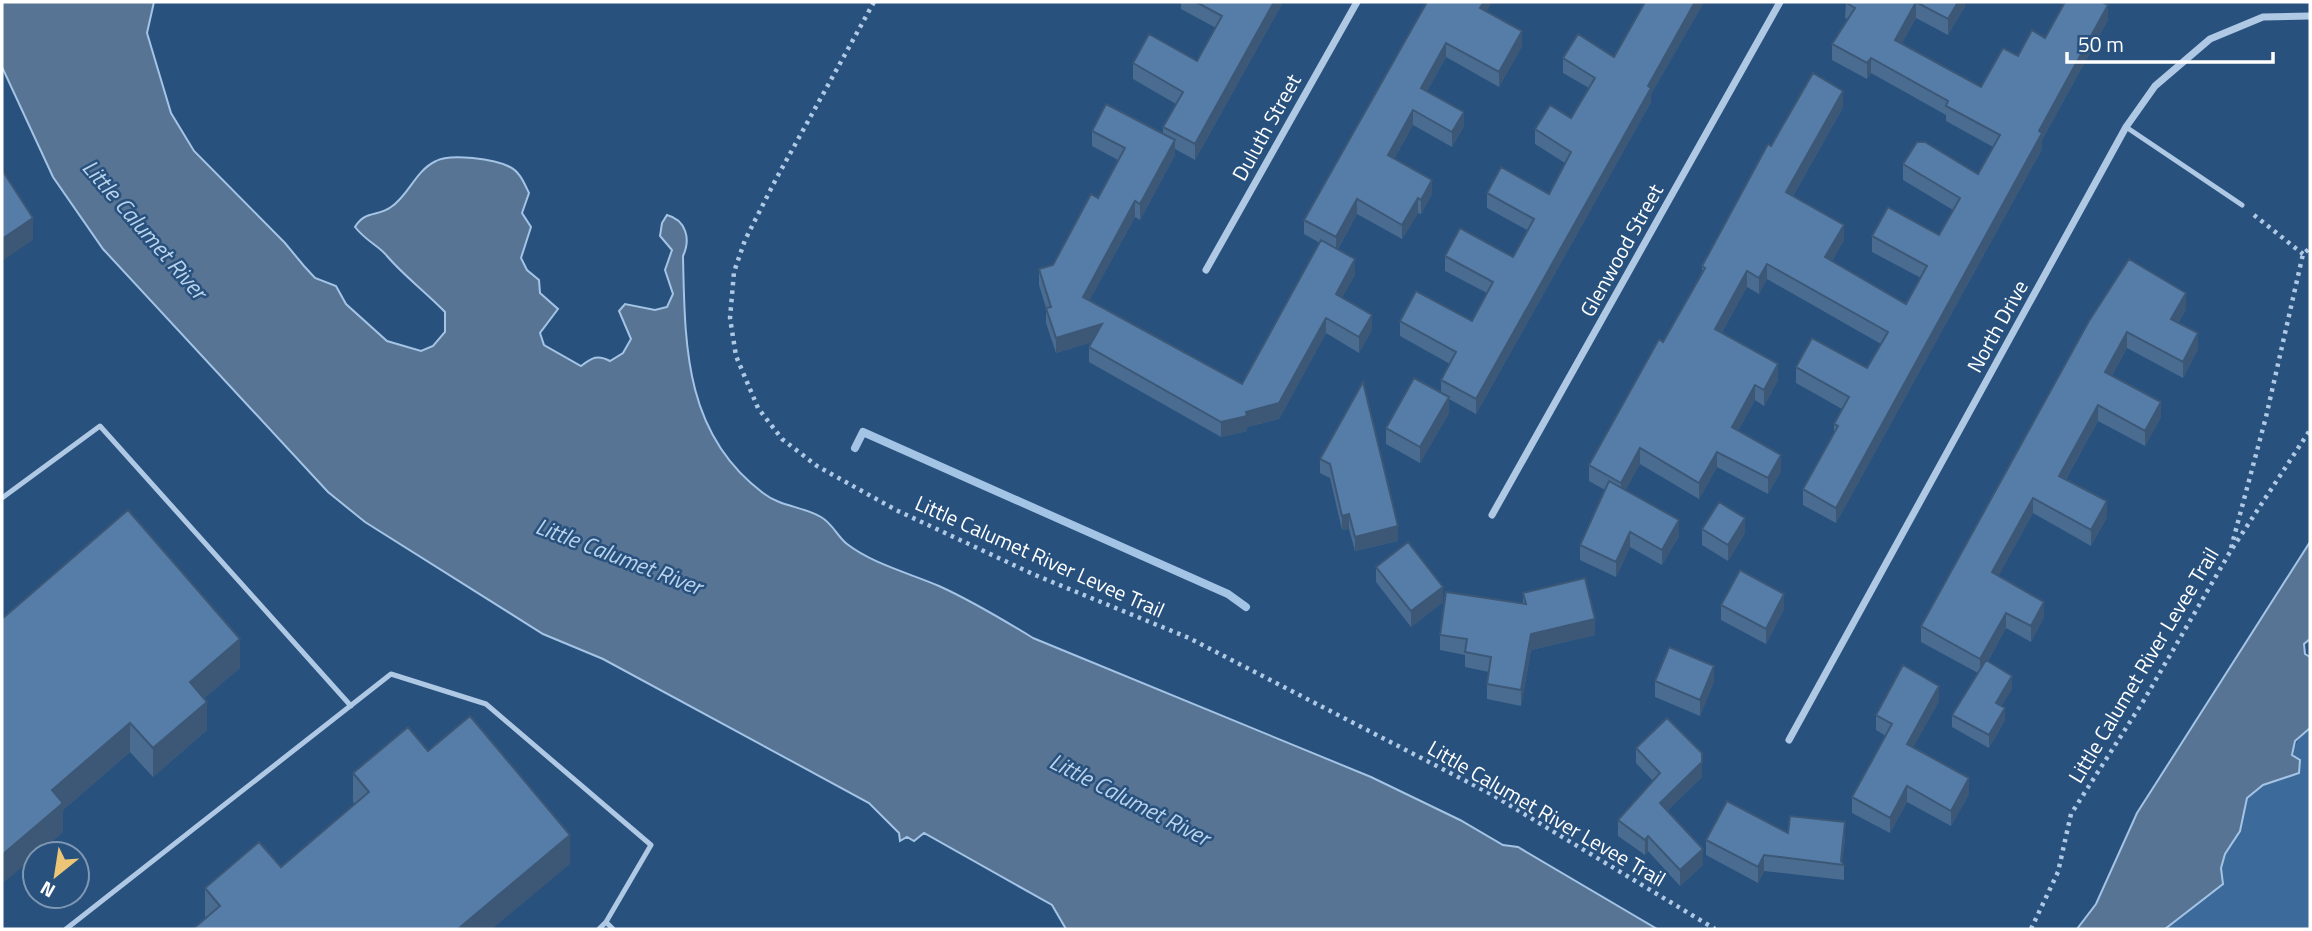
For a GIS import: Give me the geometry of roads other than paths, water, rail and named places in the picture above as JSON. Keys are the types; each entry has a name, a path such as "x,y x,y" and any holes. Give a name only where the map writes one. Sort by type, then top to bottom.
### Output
{"street":[{"name":"Duluth Street","path":"1206,270 1357,2"},
{"name":"Glenwood Street","path":"1492,514 1780,2"},
{"name":"North Drive","path":"1789,740 2126,127 2155,86 2210,40 2263,17 2310,16"}],"lane":[{"path":"2126,127 2242,205"},
{"path":"2,498 100,426 351,706"},
{"path":"66,929 391,674 486,704 651,845 607,922 598,929"},
{"path":"607,922 613,929"}],"water":[{"name":"Little Calumet River","path":"2,2 154,2 147,33 171,113 194,151 285,243 315,278 336,286 346,304 387,341 421,351 433,346 445,332 445,312 355,227 363,218 386,210 397,202 423,171 436,161 451,157 484,159 510,167 519,175 529,193 522,213 531,227 521,258 527,270 539,280 540,293 558,309 540,333 544,345 581,366 595,358 610,361 623,353 631,339 619,311 625,304 655,310 667,307 673,294 665,270 672,250 660,236 662,223 667,215 679,221 685,231 687,243 683,256 688,355 703,416 717,444 737,470 763,493 821,517 847,544 868,557 951,592 1033,638 1371,777 1460,820 1503,845 1518,847 1657,929 1066,929 1052,905 924,833 914,841 907,837 900,841 899,833 869,803 603,659 543,634 365,522 328,492 103,249 53,177 2,67"},
{"path":"2310,542 2310,639 2304,644 2305,654 2310,657 2310,728 2295,741 2292,755 2300,760 2299,773 2263,785 2247,798 2240,831 2225,854 2221,868 2223,884 2165,929 2077,929 2096,904 2137,813"}],"waterway":[{"path":"855,448 863,432 1228,594 1246,607"}]}
